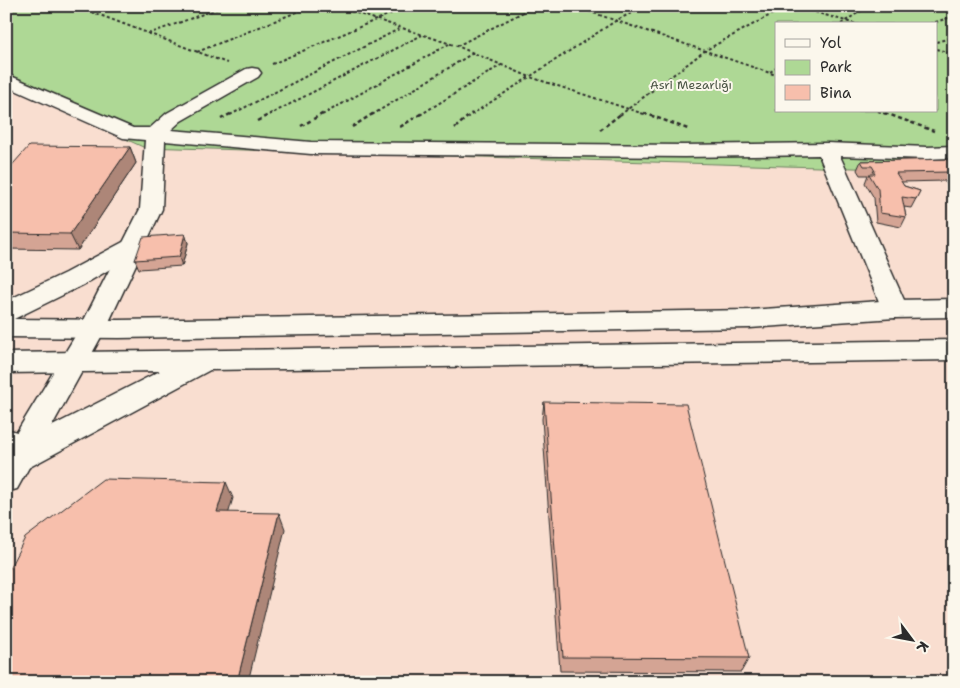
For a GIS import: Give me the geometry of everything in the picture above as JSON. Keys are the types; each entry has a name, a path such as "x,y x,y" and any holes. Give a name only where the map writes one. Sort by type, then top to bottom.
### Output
{"main road":[{"path":"10,460 93,328 151,209 155,134 174,117 252,73"},
{"path":"6,79 130,134 155,134 318,148 675,151 827,149 927,153 954,152"},
{"path":"827,149 895,309"},
{"path":"6,312 74,279 133,246"},
{"path":"6,328 119,329 740,319 895,309 954,308"},
{"path":"6,363 954,350"},
{"path":"10,460 154,386 208,361"}],"path":[{"path":"76,6 252,73 409,6"},
{"path":"148,34 225,6"},
{"path":"196,52 312,6"},
{"path":"335,6 457,46 530,77 631,108 706,50 787,6"},
{"path":"457,46 535,6"},
{"path":"573,6 775,75"},
{"path":"430,149 474,112 617,20 646,6"},
{"path":"794,6 851,22"},
{"path":"844,22 868,6"},
{"path":"936,22 954,16"},
{"path":"185,137 401,28"},
{"path":"220,140 423,35"},
{"path":"938,41 954,37"},
{"path":"270,144 449,44"},
{"path":"938,50 954,54"},
{"path":"318,148 473,53"},
{"path":"367,148 502,65"},
{"path":"769,73 775,69"},
{"path":"881,112 937,132"}],"shaded area":[{"path":"6,84 954,171 954,682 6,682"}],"green space":[{"name":"Asri Mezarlığı","path":"6,6 954,6 954,171 143,147 6,84"}],"building":[{"path":"29,146 130,147 70,234 6,233 6,172"},
{"path":"954,159 954,176 950,172 896,173 904,186 920,191 916,199 902,197 906,217 880,213 878,189 869,174 875,174 873,171 875,171 872,166 864,166 861,161"},
{"path":"185,234 179,257 135,260 143,237"},
{"path":"544,402 686,404 749,658 563,657"},
{"path":"103,479 226,482 217,512 279,513 237,682 6,682 6,575 25,538"}]}
